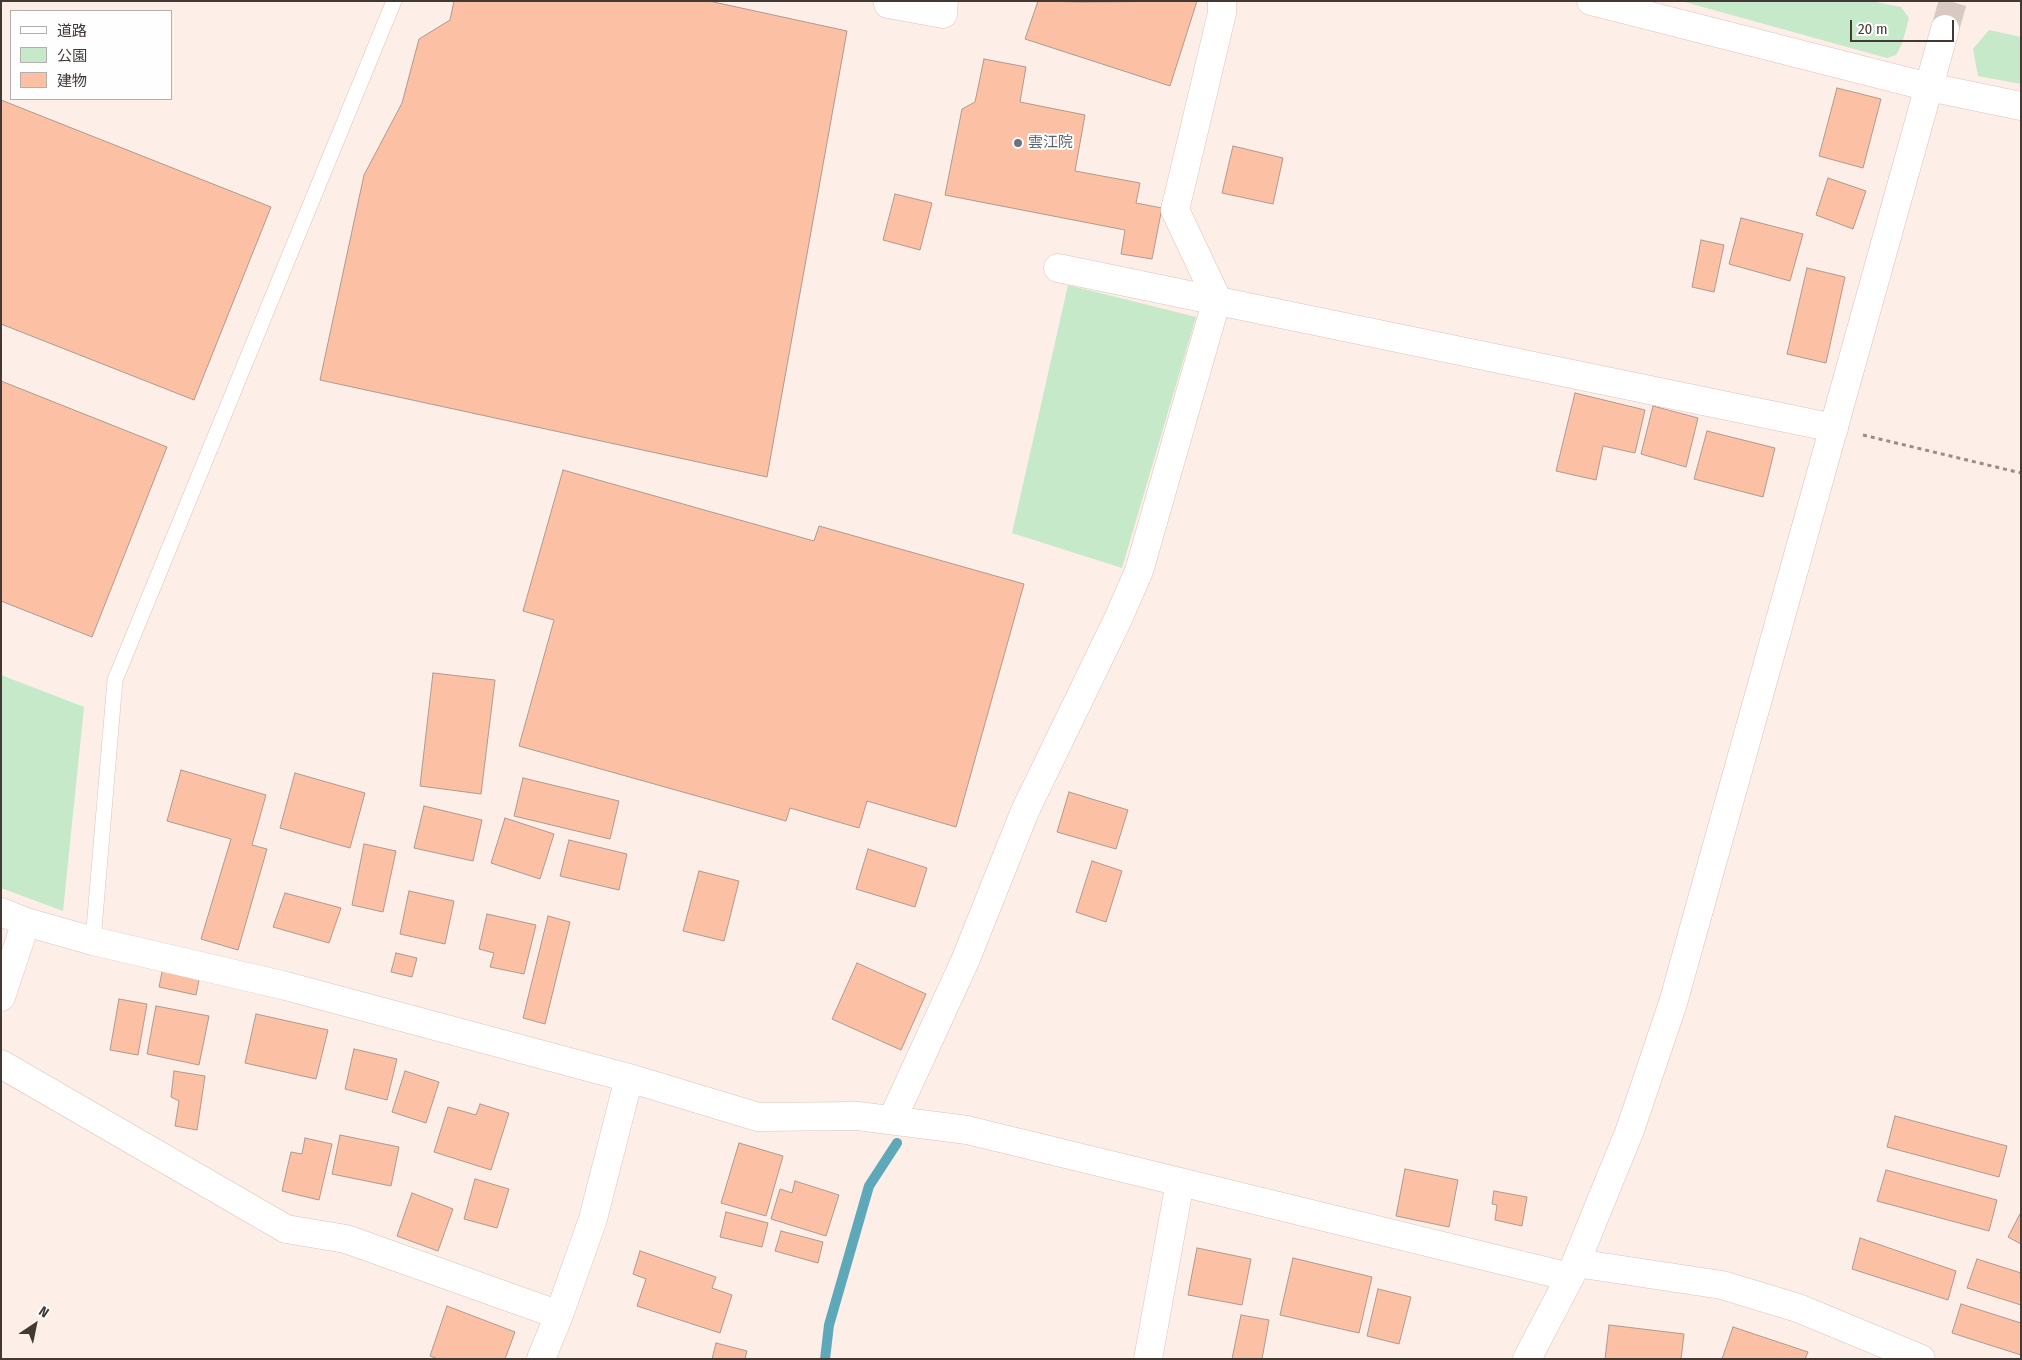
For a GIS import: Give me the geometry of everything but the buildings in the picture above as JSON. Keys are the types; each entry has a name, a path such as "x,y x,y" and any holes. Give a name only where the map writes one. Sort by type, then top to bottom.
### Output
{"street":[{"path":"888,4 943,14 944,1"},
{"path":"892,1120 965,961 1024,811 1118,620 1139,571 1217,299 1175,210 1222,13 1222,1"},
{"path":"1591,1 1929,87 2021,106"},
{"path":"1527,1359 1573,1270 1630,1130 1673,1003 1945,29"},
{"path":"1058,268 1217,299 1834,428"},
{"path":"1,997 14,917 94,941 286,986 629,1078 758,1117 858,1116 967,1130 1180,1182 1573,1270 1722,1285 1798,1308 1921,1359"},
{"path":"1,1064 286,1229 346,1239 559,1315"},
{"path":"542,1359 593,1219 629,1078"},
{"path":"1148,1359 1180,1182"}],"lane":[{"path":"94,941 115,680 394,1"}],"path":[{"path":"1834,428 2021,473"}],"green space":[{"path":"1681,1 1871,1 1901,7 1909,18 1902,44 1896,55 1887,58"},
{"path":"1989,30 2021,37 2021,84 1978,76 1973,49"},
{"path":"1068,285 1196,317 1122,568 1012,533"},
{"path":"1,675 84,707 63,911 1,888"}],"waterway":[{"path":"825,1359 829,1325 869,1186 897,1143"}],"tunnel":[{"path":"1945,29 1953,1"}],"place":[{"name":"雲江院","path":"1018,143"}]}
